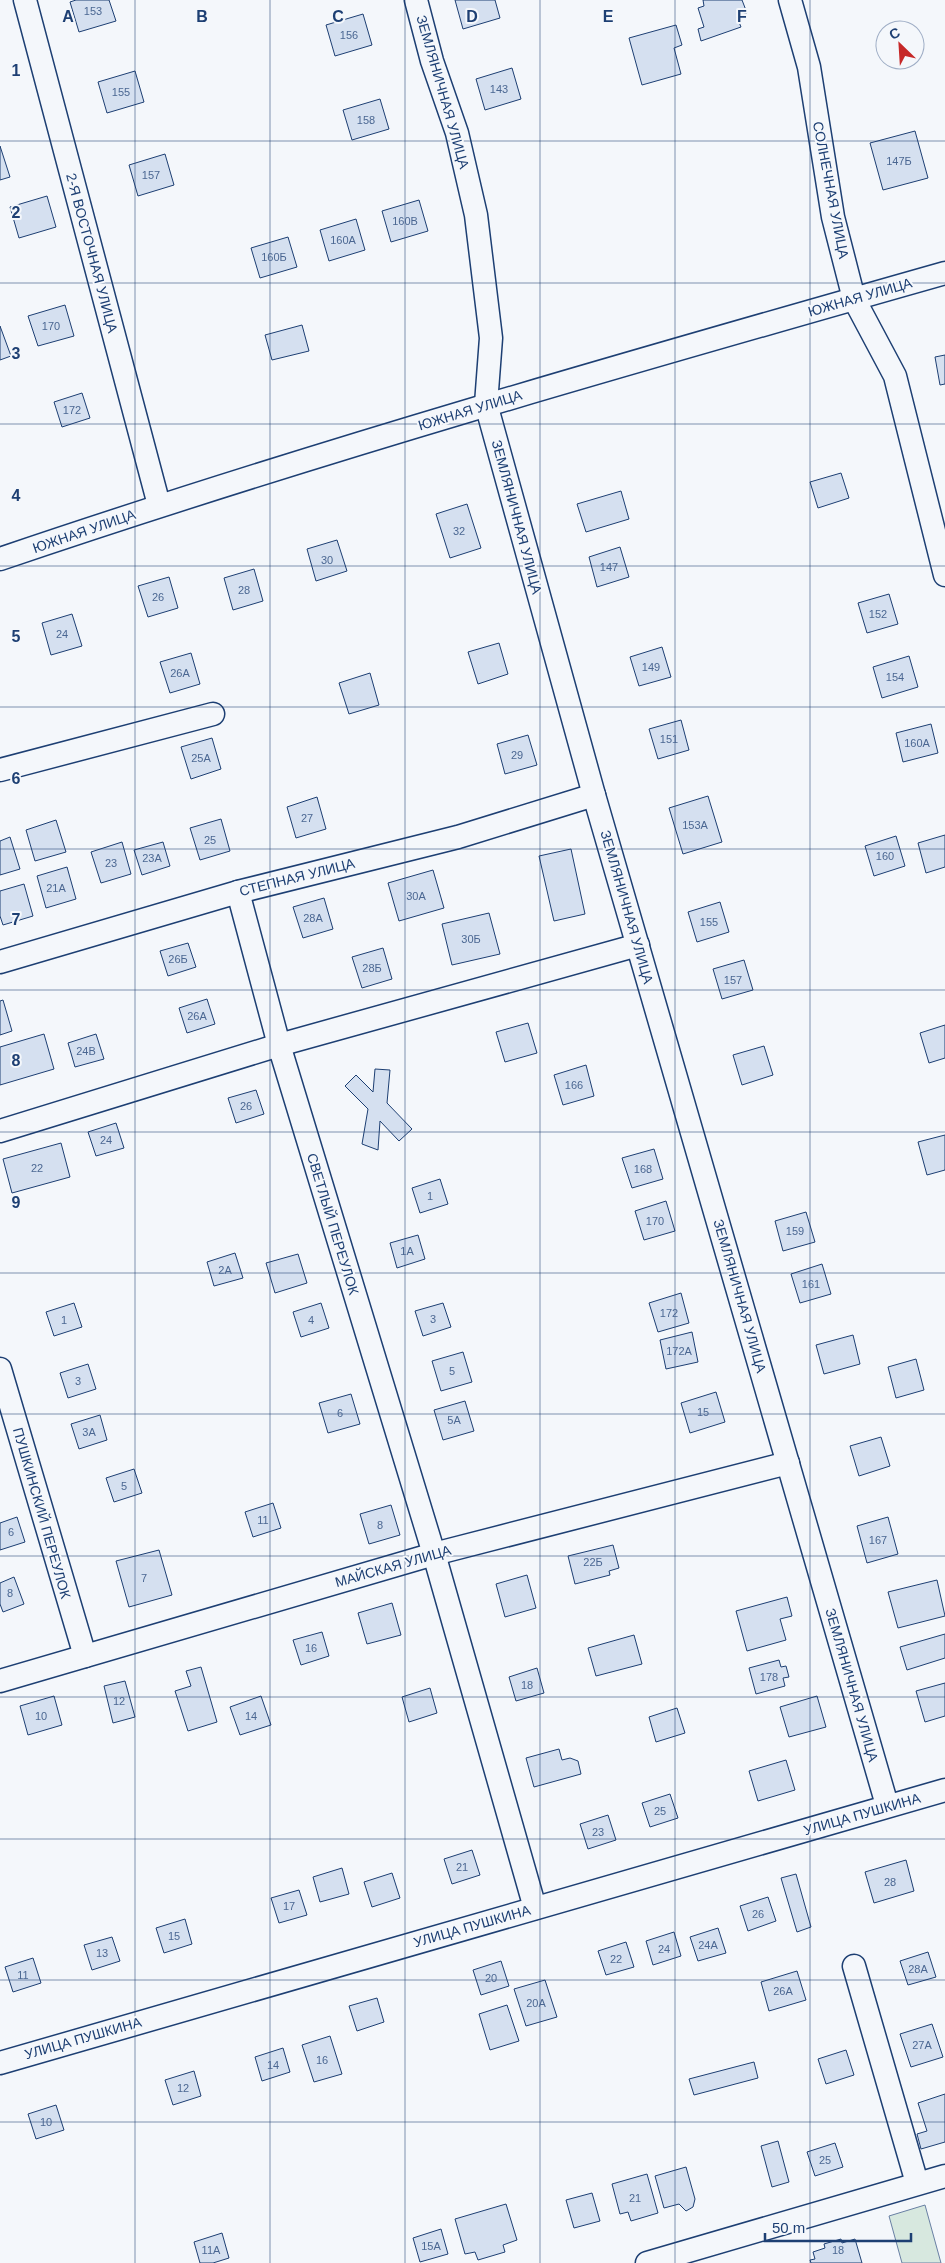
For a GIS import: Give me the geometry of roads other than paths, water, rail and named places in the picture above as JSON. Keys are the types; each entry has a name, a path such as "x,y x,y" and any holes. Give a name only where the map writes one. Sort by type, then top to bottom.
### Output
{"street":[{"name":"2-Я ВОСТОЧНАЯ УЛИЦА","path":"25,0 159,505"},
{"name":"ЗЕМЛЯНИЧНАЯ УЛИЦА","path":"416,0 432,62 457,133 476,215 491,338 486,404 594,795 887,1805"},
{"name":"СОЛНЕЧНАЯ УЛИЦА","path":"790,0 808,67 833,217 854,299 895,376 945,575"},
{"name":"ЮЖНАЯ УЛИЦА","path":"0,559 159,505 486,404 945,273"},
{"path":"0,770 213,714"},
{"name":"СТЕПНАЯ УЛИЦА","path":"0,962 238,892 458,837 594,795"},
{"name":"СВЕТЛЫЙ ПЕРЕУЛОК","path":"238,892 279,1046 434,1554 535,1908"},
{"path":"0,1131 279,1046 638,945"},
{"name":"ПУШКИНСКИЙ ПЕРЕУЛОК","path":"0,1369 85,1656"},
{"name":"МАЙСКАЯ УЛИЦА","path":"0,1681 434,1554 788,1463"},
{"name":"УЛИЦА ПУШКИНА","path":"0,2062 887,1805 945,1790"},
{"path":"854,1966 917,2183"},
{"path":"647,2263 945,2176"}]}
